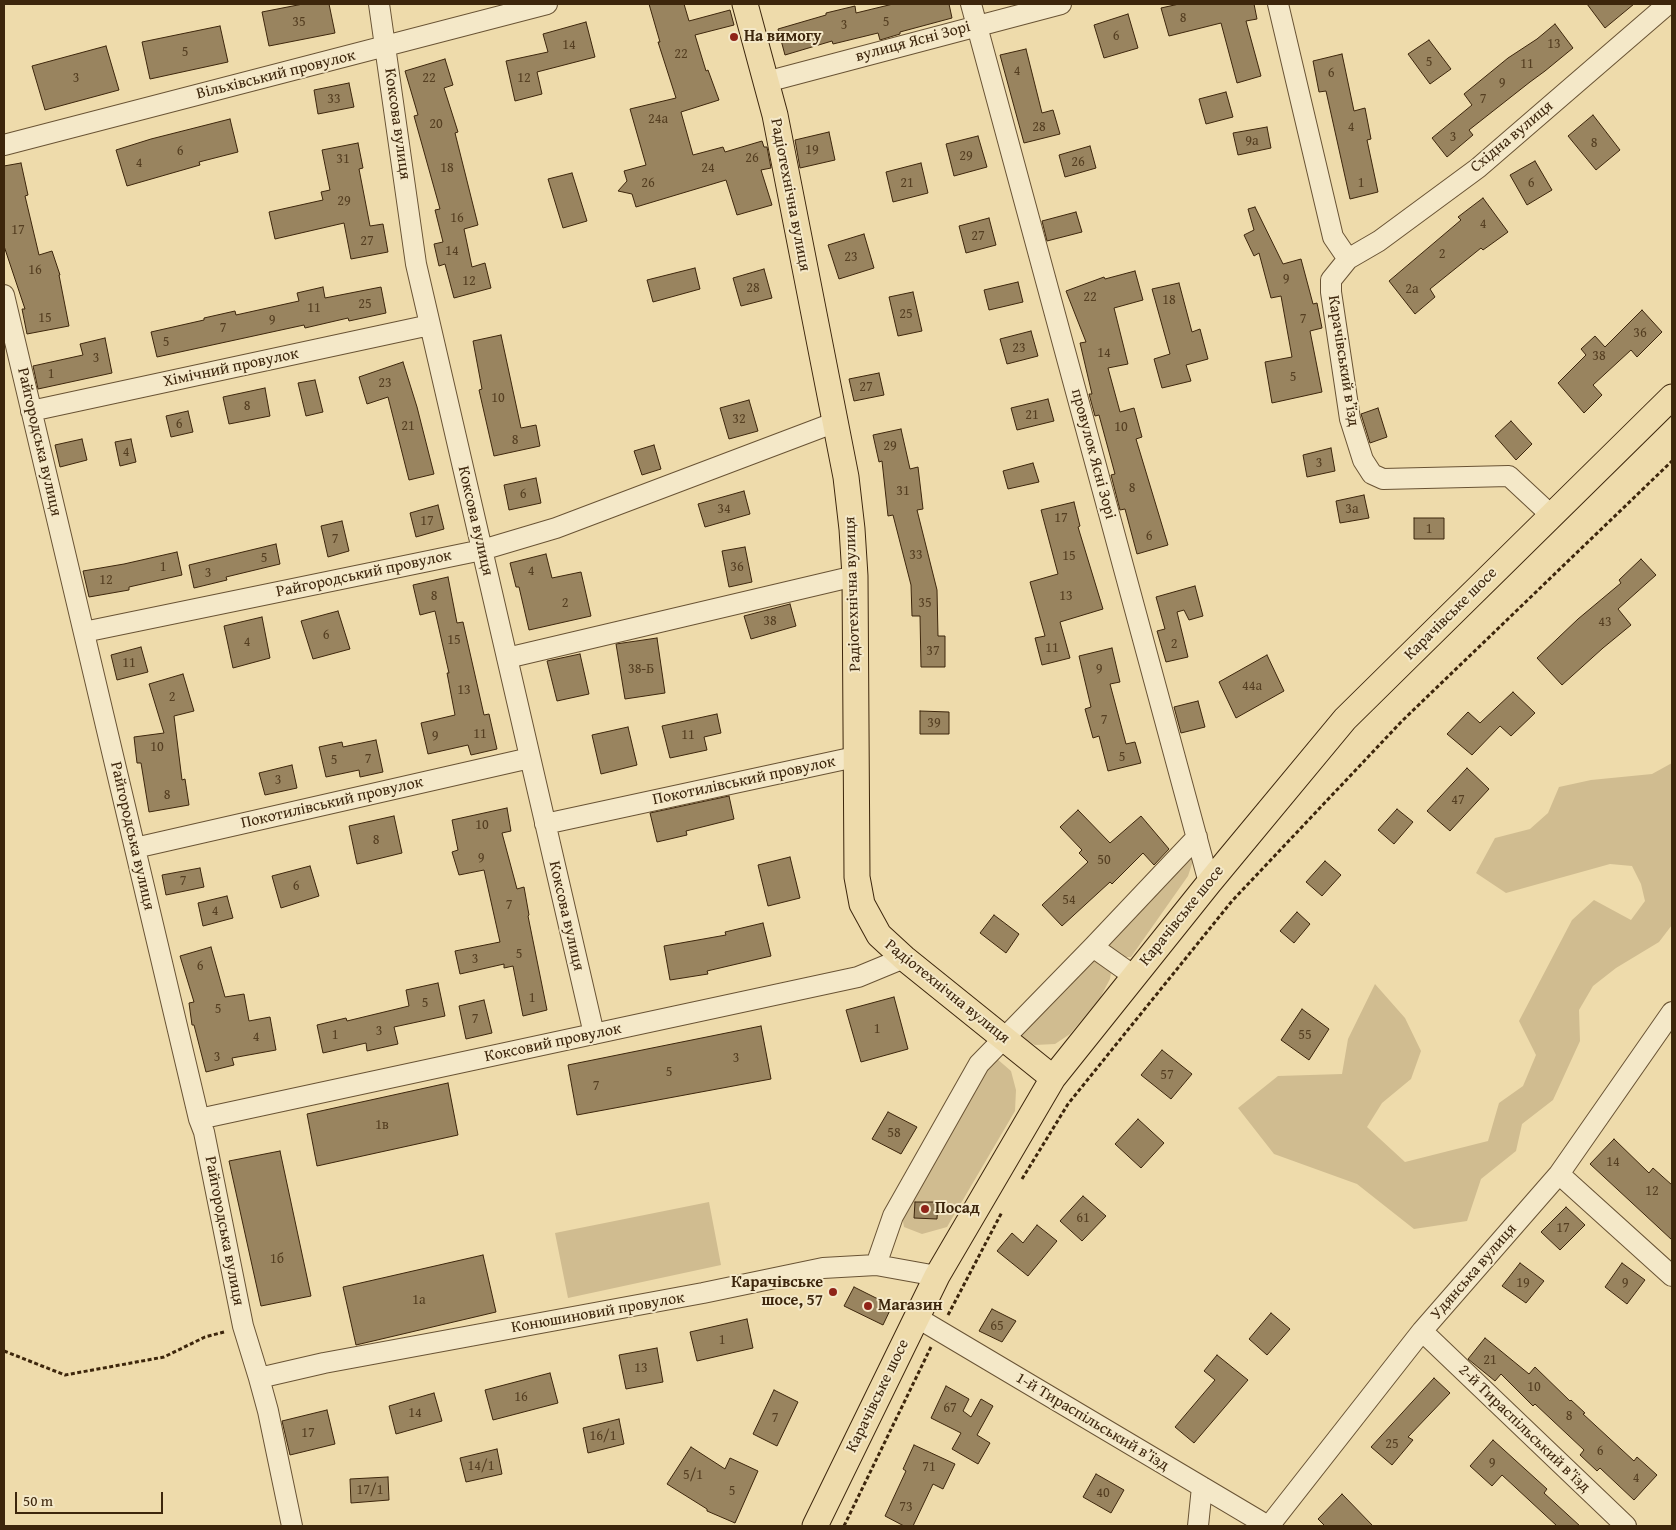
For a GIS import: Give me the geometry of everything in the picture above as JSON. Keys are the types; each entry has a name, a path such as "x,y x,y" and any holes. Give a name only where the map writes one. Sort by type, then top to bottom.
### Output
{"main road":[{"name":"Радіотехнічна вулиця","path":"745,4 777,125 846,476 855,576 857,877 862,904 878,935 1053,1078"},
{"name":"Карачівське шосе","path":"815,1526 937,1276 1053,1078 1209,883 1345,719 1672,397"}],"street":[{"name":"Коксова вулиця","path":"379,4 416,264 594,1034"},
{"name":"Вільхівський провулок","path":"4,145 547,4"},
{"name":"провулок Ясні Зорі","path":"971,4 1209,883"},
{"name":"вулиця Ясні Зорі","path":"766,82 1061,4"},
{"path":"1278,4 1333,237 1348,259"},
{"name":"Східна вулиця","path":"1348,259 1379,241 1478,168 1668,4"},
{"name":"Карачівський в’їзд","path":"1348,259 1331,280 1331,292 1350,418 1363,460 1372,474 1383,479 1509,476 1552,516"},
{"name":"Райгородська вулиця","path":"4,295 199,1119 204,1132 243,1326 260,1378 292,1526"},
{"name":"Хімічний провулок","path":"31,411 430,325"},
{"name":"Райгородський провулок","path":"84,632 482,550 556,528 836,422"},
{"path":"507,658 855,576"},
{"name":"Покотилівський провулок","path":"545,824 855,757"},
{"name":"Покотилівський провулок","path":"135,848 530,758"},
{"path":"876,1266 893,1216 979,1064 1094,947 1197,837"},
{"path":"1094,947 1134,976"},
{"name":"Коксовий провулок","path":"199,1119 858,977 904,958"},
{"name":"Удянська вулиця","path":"1268,1526 1422,1331 1559,1174 1672,1012"},
{"path":"1559,1174 1672,1276"},
{"name":"Конюшиновий провулок","path":"260,1378 324,1363 703,1293 823,1268 876,1266 937,1276"},
{"name":"1-й Тираспільський в’їзд","path":"916,1317 1268,1526"},
{"name":"2-й Тираспільський в’їзд","path":"1422,1331 1626,1526"},
{"path":"1198,1526 1202,1487"}],"path":[{"path":"1018,1184 1068,1104 1232,901 1402,721 1672,462"},
{"path":"844,1526 939,1331 1004,1209"},
{"path":"4,1350 65,1375 164,1357 205,1337 243,1326"}],"shaded area":[{"path":"1672,763 1672,925 1659,942 1616,968 1593,986 1579,1010 1580,1041 1553,1100 1522,1124 1516,1151 1481,1179 1467,1221 1414,1229 1357,1184 1274,1154 1238,1108 1278,1076 1342,1074 1348,1039 1375,984 1405,1018 1421,1051 1411,1079 1382,1103 1367,1127 1405,1162 1488,1141 1499,1103 1523,1086 1536,1055 1519,1021 1572,920 1594,900 1631,920 1645,901 1641,884 1632,866 1610,864 1506,893 1476,873 1495,838 1530,829 1548,813 1559,787 1591,780 1652,774"},
{"path":"1190,851 1193,861 1188,876 1131,957 1120,957 1103,944"},
{"path":"1099,958 1112,967 1110,979 1100,998 1070,1034 1055,1044 1035,1045 1017,1035 1084,966"},
{"path":"996,1058 1011,1071 1016,1090 1015,1111 947,1227 922,1234 904,1227 901,1211 977,1081"},
{"path":"709,1202 721,1265 568,1298 555,1233"}],"building":[{"path":"303,4 329,4 335,33 269,46 262,12"},
{"path":"649,4 684,4 689,21 730,10 734,25 695,35 706,71 708,70 719,100 681,112 693,155 723,147 725,152 762,141 764,147 767,147 771,168 761,170 772,205 737,215 726,180 636,207 632,194 618,191 627,181 624,171 646,165 630,109 676,98 658,42 660,42"},
{"path":"893,4 949,4 952,18 900,32 900,34 880,40 878,33 833,44 832,41 785,55 778,29 826,15 826,13 855,6 856,13"},
{"path":"1179,4 1254,4 1257,19 1246,21 1261,76 1237,83 1221,23 1169,36 1161,8"},
{"path":"1587,4 1634,4 1605,28"},
{"path":"1128,14 1138,48 1104,58 1094,25"},
{"path":"586,22 595,57 537,72 542,94 515,101 506,61 548,52 543,34"},
{"path":"1555,24 1573,48 1469,130 1473,135 1447,157 1432,138 1472,105 1464,94 1508,58 1537,39"},
{"path":"220,26 228,62 150,79 142,42"},
{"path":"1429,40 1451,69 1430,84 1408,54"},
{"path":"106,46 119,90 45,110 32,66"},
{"path":"1026,49 1042,113 1053,110 1060,134 1024,143 1000,55"},
{"path":"1342,54 1354,111 1365,108 1371,139 1367,140 1378,192 1350,199 1326,91 1319,92 1313,61"},
{"path":"445,59 453,85 444,88 458,132 455,133 478,225 464,229 472,267 485,263 491,288 454,298 445,264 439,266 434,244 443,242 435,210 440,209 414,116 418,115 405,71"},
{"path":"349,83 354,107 318,114 314,90"},
{"path":"1226,92 1233,117 1206,124 1199,99"},
{"path":"1593,115 1620,150 1596,170 1568,136"},
{"path":"230,119 238,152 199,162 200,165 127,186 116,150"},
{"path":"1267,127 1271,148 1238,155 1233,133"},
{"path":"829,132 835,160 800,168 795,140"},
{"path":"978,136 987,167 954,176 946,144"},
{"path":"358,143 363,168 359,169 370,226 383,224 388,252 351,259 344,223 275,239 269,212 323,200 321,192 330,190 322,150"},
{"path":"1090,146 1096,168 1065,177 1059,155"},
{"path":"1535,161 1552,190 1527,205 1510,175"},
{"path":"21,163 28,195 25,196 39,255 52,251 60,275 69,326 27,334 22,309 25,309 4,246 4,166"},
{"path":"921,163 928,193 893,202 886,172"},
{"path":"572,173 587,221 563,228 548,179"},
{"path":"1483,198 1508,232 1483,250 1481,248 1430,289 1435,297 1415,314 1389,281 1461,220 1458,217"},
{"path":"1255,207 1283,264 1301,259 1313,304 1317,303 1322,328 1310,331 1322,392 1272,403 1265,362 1292,357 1281,296 1271,298 1259,253 1254,256 1244,235 1254,230 1248,209"},
{"path":"1076,212 1082,232 1047,241 1042,221"},
{"path":"989,218 996,245 966,253 959,226"},
{"path":"864,234 874,268 839,279 828,245"},
{"path":"695,268 700,289 653,302 647,280"},
{"path":"764,269 772,298 741,306 733,278"},
{"path":"1135,271 1143,300 1114,308 1128,364 1108,368 1120,412 1134,408 1142,437 1136,439 1168,545 1137,554 1125,509 1120,510 1111,475 1115,474 1099,415 1095,416 1089,394 1092,394 1080,343 1086,342 1066,291 1104,277 1105,279"},
{"path":"1018,282 1023,302 989,310 984,290"},
{"path":"1179,283 1192,332 1200,329 1208,359 1186,365 1191,381 1162,388 1154,359 1170,354 1152,289"},
{"path":"323,287 325,298 381,287 386,313 349,321 348,318 305,328 304,325 157,357 151,332 235,311 236,315 299,301 297,293"},
{"path":"913,292 922,331 898,336 889,297"},
{"path":"1642,310 1662,332 1637,357 1631,350 1593,385 1602,395 1584,413 1558,383 1586,355 1581,349 1595,336 1605,347"},
{"path":"1031,331 1038,356 1007,364 1000,339"},
{"path":"501,335 521,428 536,425 540,446 494,456 479,390 482,389 473,341"},
{"path":"105,338 112,373 38,389 33,366 83,355 80,344"},
{"path":"403,362 434,474 409,480 388,397 367,404 359,377"},
{"path":"879,373 884,395 854,401 849,379"},
{"path":"315,380 323,412 306,416 298,383"},
{"path":"265,388 270,416 229,424 223,397"},
{"path":"1048,399 1054,421 1017,430 1011,408"},
{"path":"749,400 758,431 729,439 720,408"},
{"path":"1378,408 1387,437 1370,443 1361,414"},
{"path":"188,411 193,432 171,437 166,416"},
{"path":"1511,421 1532,444 1516,460 1495,436"},
{"path":"901,429 910,469 918,467 923,509 917,510 937,590 938,636 945,636 945,667 921,667 920,616 912,616 911,585 893,515 888,516 882,461 879,462 873,435"},
{"path":"82,439 87,460 60,467 55,445"},
{"path":"131,439 136,462 120,466 115,442"},
{"path":"654,445 661,469 642,475 634,451"},
{"path":"1331,448 1335,471 1307,477 1303,455"},
{"path":"1033,463 1039,482 1008,489 1003,471"},
{"path":"536,478 541,503 509,510 504,485"},
{"path":"744,491 750,514 705,527 698,504"},
{"path":"1364,495 1369,518 1340,523 1336,501"},
{"path":"1074,502 1080,526 1078,527 1103,609 1060,622 1070,658 1042,665 1035,638 1045,636 1030,582 1058,574 1041,510"},
{"path":"438,505 444,529 416,537 410,513"},
{"path":"1414,518 1444,518 1444,539 1414,539"},
{"path":"342,521 349,551 328,557 321,526"},
{"path":"276,544 280,564 226,577 227,580 194,588 189,565"},
{"path":"745,547 752,582 729,587 722,551"},
{"path":"177,552 182,575 129,587 129,590 89,597 83,571"},
{"path":"546,554 552,578 581,572 591,616 529,630 519,587 516,587 510,563"},
{"path":"1641,559 1656,575 1618,609 1631,625 1562,685 1537,658 1578,619 1621,583 1619,580"},
{"path":"448,577 457,623 463,622 484,715 489,714 497,749 471,755 468,745 428,754 421,723 455,715 447,673 449,673 435,611 420,615 413,585"},
{"path":"1195,586 1203,616 1189,620 1184,610 1177,612 1188,657 1166,662 1157,631 1165,629 1156,597"},
{"path":"790,604 796,626 751,639 744,616"},
{"path":"338,611 350,649 313,659 301,621"},
{"path":"262,617 270,658 233,668 224,626"},
{"path":"657,638 665,693 625,699 616,644"},
{"path":"141,647 148,672 117,680 111,655"},
{"path":"1112,648 1120,682 1110,684 1126,744 1135,742 1141,763 1108,771 1099,736 1093,738 1085,709 1091,707 1079,656"},
{"path":"580,654 589,694 557,701 547,661"},
{"path":"1267,655 1284,691 1236,718 1219,682"},
{"path":"183,674 194,711 174,716 182,780 185,779 189,805 149,812 141,763 137,763 134,737 164,733 149,684"},
{"path":"1513,692 1535,713 1511,736 1500,726 1472,755 1447,734 1468,712 1480,723"},
{"path":"1198,701 1205,727 1181,733 1174,707"},
{"path":"920,711 949,712 949,734 920,734"},
{"path":"717,714 721,733 704,737 707,750 670,758 662,726"},
{"path":"628,727 637,765 601,774 592,735"},
{"path":"376,740 383,772 360,777 359,770 326,777 319,747 342,742 343,747"},
{"path":"292,765 297,788 265,795 259,773"},
{"path":"1467,768 1489,789 1450,831 1427,811"},
{"path":"729,796 734,819 686,831 687,835 657,842 650,813"},
{"path":"507,808 511,831 502,833 517,889 524,887 547,1010 523,1016 513,966 504,968 504,964 460,974 455,951 500,942 484,870 459,875 452,852 458,850 452,820"},
{"path":"1397,809 1413,822 1394,844 1378,830"},
{"path":"1078,810 1110,843 1141,816 1169,849 1154,865 1143,853 1112,884 1110,882 1062,926 1042,905 1088,862 1079,853 1082,850 1060,827"},
{"path":"394,816 402,853 357,864 349,826"},
{"path":"790,857 800,898 768,906 758,865"},
{"path":"1325,861 1341,875 1322,896 1306,882"},
{"path":"310,866 319,896 281,908 272,876"},
{"path":"200,868 204,887 166,895 162,875"},
{"path":"227,896 233,918 203,926 198,903"},
{"path":"1297,912 1310,924 1294,943 1280,931"},
{"path":"994,915 1019,934 1006,953 980,933"},
{"path":"763,923 771,956 707,971 708,974 670,980 664,946 726,935 725,932"},
{"path":"211,947 225,997 244,994 249,1021 270,1017 276,1050 232,1058 234,1065 206,1072 194,1025 192,1025 189,1003 194,1002 180,956"},
{"path":"438,983 445,1016 394,1027 398,1044 367,1051 366,1043 323,1053 317,1025 346,1018 347,1021 409,1006 406,990"},
{"path":"894,997 908,1049 861,1062 846,1010"},
{"path":"484,1000 492,1033 466,1039 459,1006"},
{"path":"1302,1009 1329,1029 1309,1060 1281,1040"},
{"path":"761,1026 771,1079 577,1115 568,1065"},
{"path":"1162,1050 1192,1074 1171,1099 1141,1075"},
{"path":"448,1083 458,1135 317,1166 307,1114"},
{"path":"888,1112 917,1127 901,1154 872,1139"},
{"path":"1138,1119 1164,1143 1141,1168 1115,1144"},
{"path":"1614,1139 1649,1173 1653,1168 1672,1185 1672,1240 1590,1164"},
{"path":"280,1151 311,1296 261,1306 229,1161"},
{"path":"1083,1196 1106,1216 1082,1241 1060,1221"},
{"path":"915,1202 938,1202 937,1219 914,1218"},
{"path":"1566,1207 1585,1225 1560,1250 1541,1232"},
{"path":"1037,1225 1057,1241 1028,1276 997,1251 1012,1233 1023,1243"},
{"path":"483,1255 496,1312 356,1345 343,1287"},
{"path":"1520,1263 1544,1281 1526,1303 1502,1286"},
{"path":"1622,1263 1645,1280 1627,1304 1605,1287"},
{"name":"Магазин","path":"854,1287 892,1306 883,1325 844,1306"},
{"path":"992,1309 1016,1321 1002,1342 979,1331"},
{"path":"1271,1313 1290,1329 1267,1355 1249,1339"},
{"path":"747,1319 753,1348 697,1361 690,1332"},
{"path":"1485,1338 1529,1374 1535,1367 1634,1461 1637,1457 1657,1475 1634,1500 1600,1468 1597,1471 1580,1455 1584,1450 1535,1404 1533,1406 1501,1374 1495,1381 1468,1359"},
{"path":"657,1348 663,1382 626,1389 619,1355"},
{"path":"1217,1355 1248,1380 1194,1443 1175,1427 1215,1380 1204,1371"},
{"path":"550,1373 558,1403 493,1420 485,1390"},
{"path":"1434,1378 1450,1393 1408,1437 1413,1440 1392,1465 1371,1447"},
{"path":"946,1386 969,1399 963,1411 971,1417 981,1399 993,1406 977,1435 990,1443 978,1464 952,1449 961,1433 931,1418"},
{"path":"774,1390 798,1402 777,1446 753,1434"},
{"path":"434,1393 442,1421 396,1434 389,1406"},
{"path":"327,1410 335,1444 290,1455 282,1421"},
{"path":"619,1419 624,1444 588,1453 583,1428"},
{"path":"1493,1440 1547,1489 1544,1493 1580,1526 1557,1526 1502,1475 1492,1486 1470,1466"},
{"path":"914,1445 955,1464 943,1489 933,1484 913,1526 904,1526 885,1516 906,1471 903,1469"},
{"path":"691,1447 725,1469 730,1458 758,1471 735,1523 707,1511 707,1509 667,1484"},
{"path":"497,1449 502,1474 466,1482 460,1458"},
{"path":"1096,1474 1124,1490 1111,1513 1083,1497"},
{"path":"388,1477 389,1500 351,1503 350,1479"},
{"path":"1342,1494 1373,1526 1325,1526 1318,1519"}],"place":[{"name":"На вимогу","path":"734,37"},
{"name":"Посад","path":"925,1209"},
{"name":"Карачівське шосе, 57","path":"833,1292"},
{"name":"Магазин","path":"868,1306"}]}
